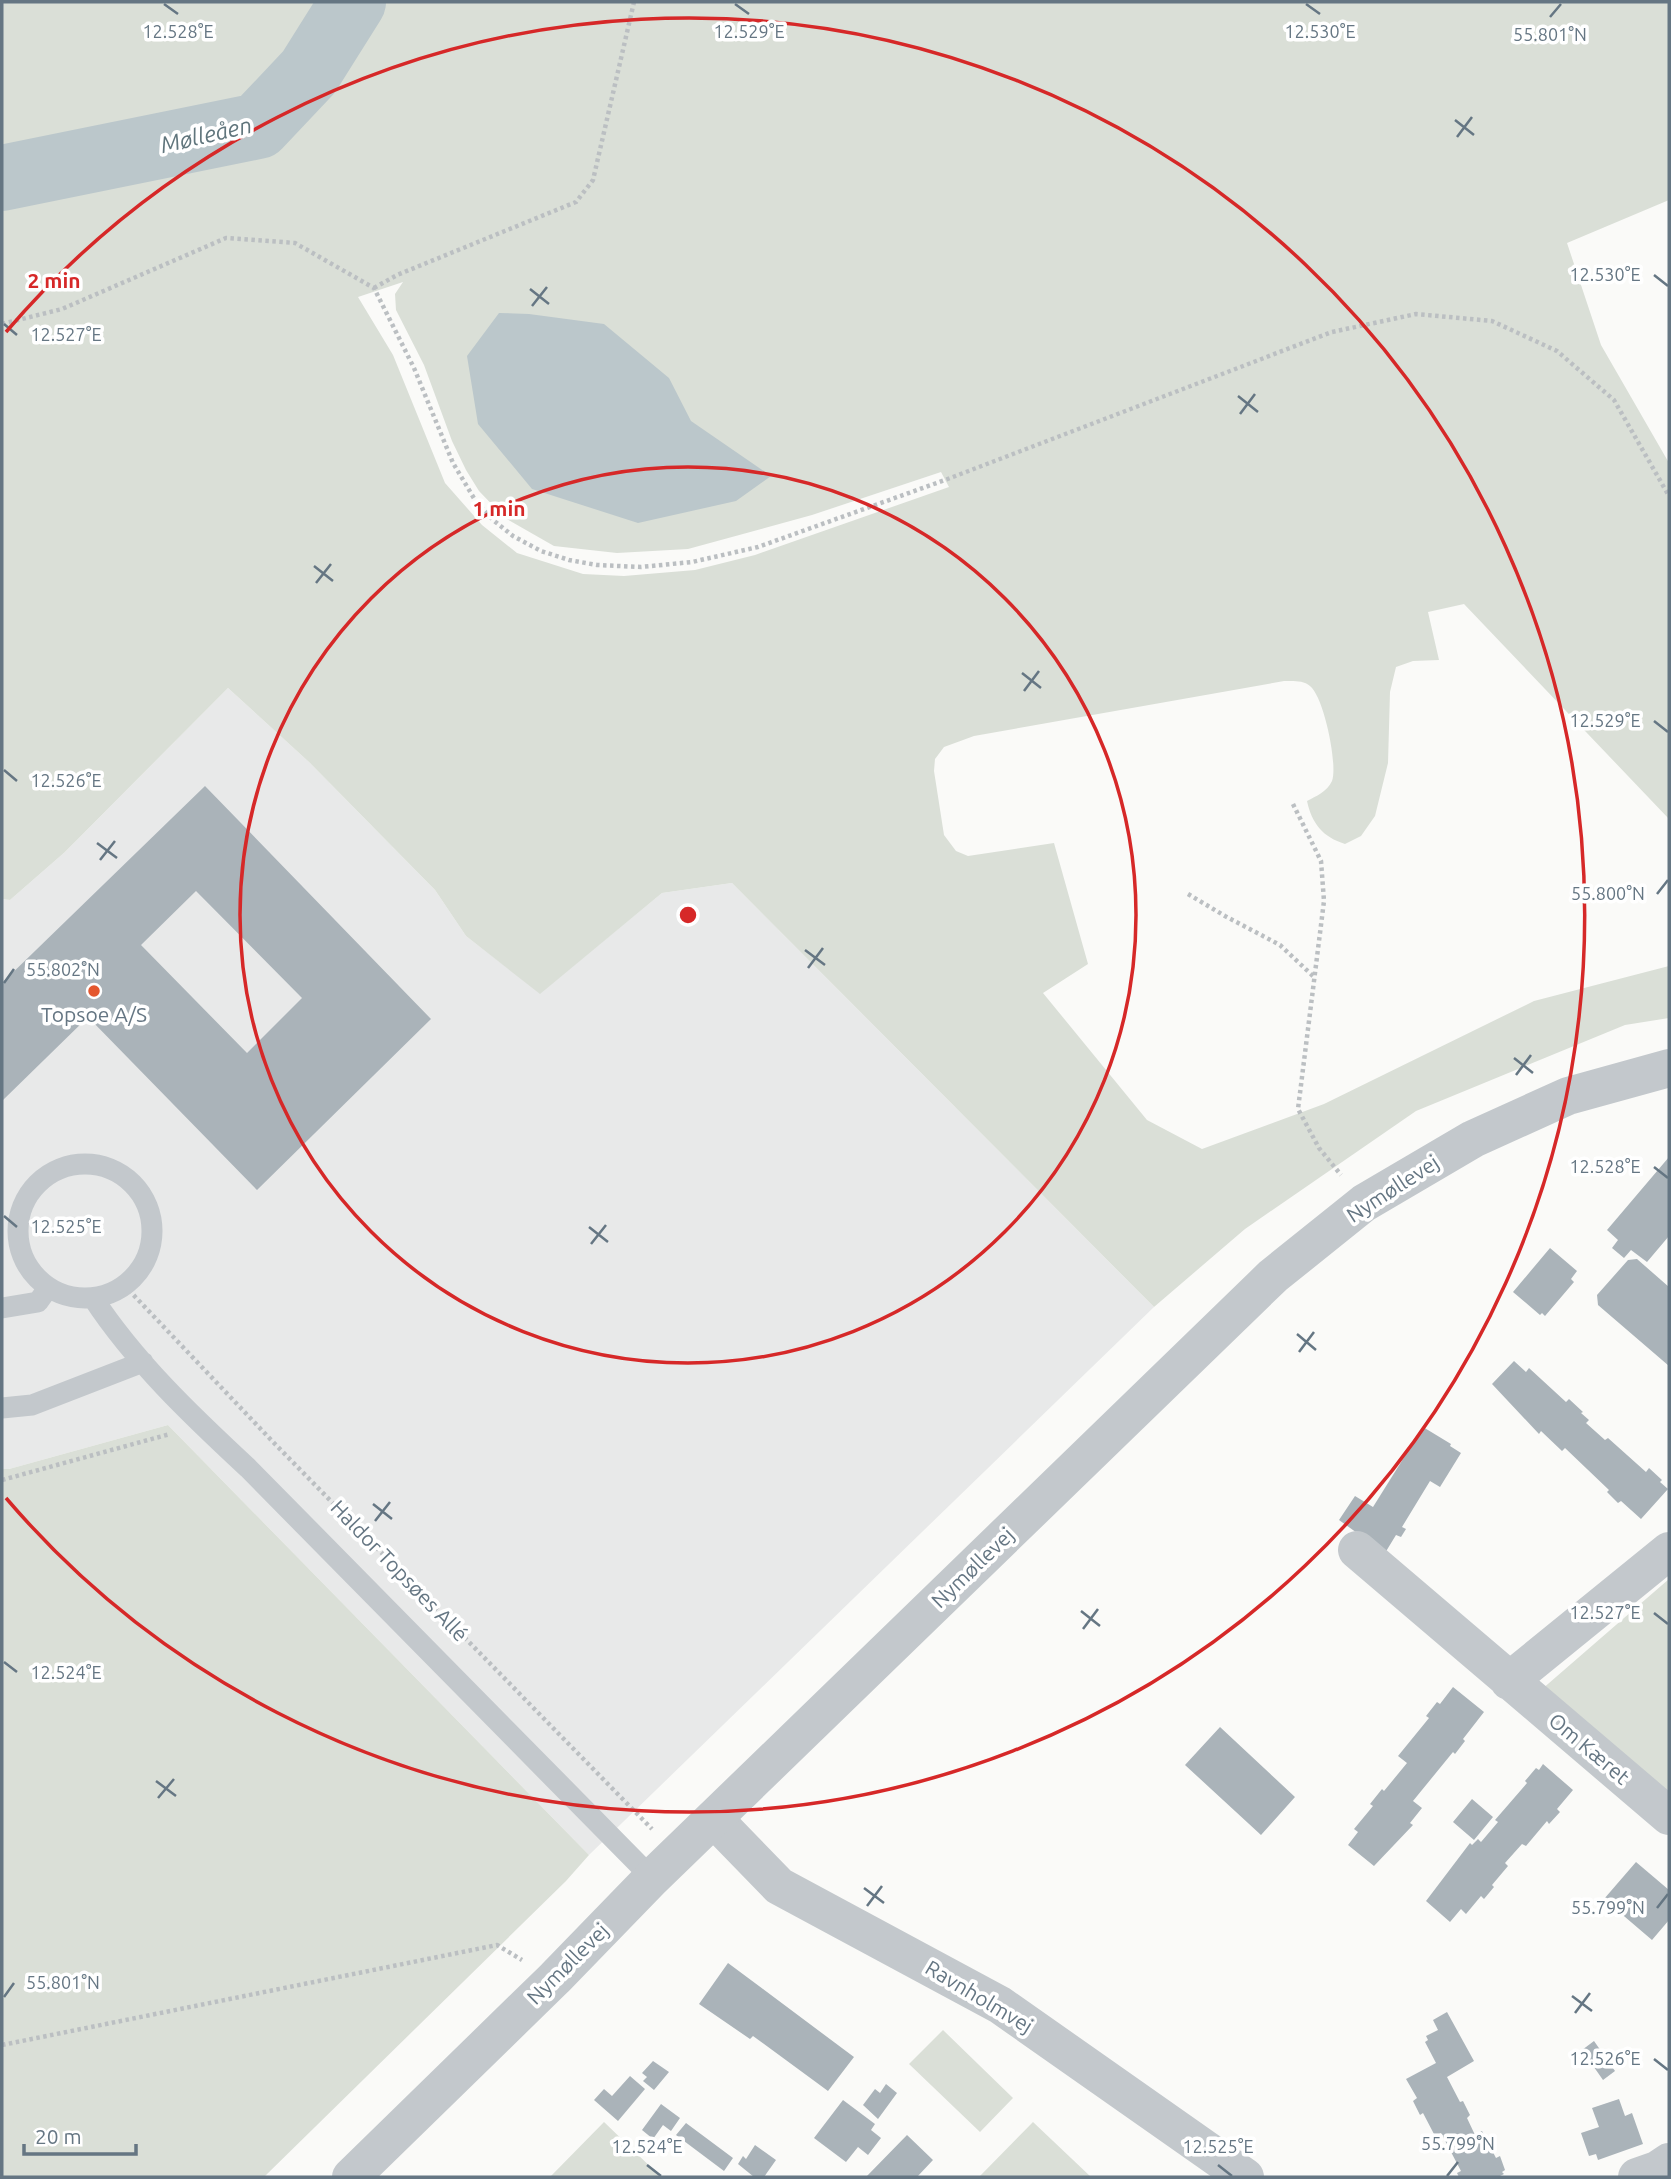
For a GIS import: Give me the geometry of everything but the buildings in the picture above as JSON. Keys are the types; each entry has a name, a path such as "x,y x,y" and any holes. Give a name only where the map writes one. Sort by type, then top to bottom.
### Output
{"street":[{"name":"Nymøllevej","path":"351,2177 555,1978 665,1866 1273,1276 1364,1203 1473,1139 1568,1096 1669,1068"},
{"name":"Om Kæret","path":"1357,1550 1669,1816"},
{"path":"1508,1681 1669,1551"},
{"name":"Ravnholmvej","path":"714,1819 779,1886 1000,2005 1245,2177"}],"lane":[{"path":"69,1165 104,1166 125,1177 139,1190 150,1211 152,1240 145,1262 133,1279 124,1285 114,1292 93,1298 70,1297 48,1288 27,1266 19,1244 18,1227 23,1203 36,1184 69,1165"},
{"path":"2,1308 38,1302 48,1288"},
{"name":"Haldor Topsøes Allé","path":"93,1298 114,1330 203,1425 665,1866"},
{"path":"2,1408 32,1405 143,1362"}],"path":[{"path":"374,288 397,275 576,202 593,180 634,2"},
{"path":"2,324 62,309 226,239 295,243 374,288 414,368 453,463 475,500 493,520 513,536 541,551 597,565 641,567 692,562 758,547 945,480 1332,332 1416,314 1492,321 1557,351 1614,400 1669,496"},
{"path":"1293,804 1321,861 1324,901 1298,1109 1319,1148 1364,1203"},
{"path":"1188,894 1280,945 1314,976"},
{"name":"Haldor Topsøes Allé","path":"124,1285 274,1443 665,1866"},
{"path":"2,1480 203,1425"},
{"path":"2,2045 497,1945 555,1978"}],"shaded area":[{"path":"2,2 1669,2 1669,200 1567,243 1601,345 1669,463 1669,819 1464,604 1428,612 1439,660 1413,661 1396,667 1390,692 1388,763 1375,816 1361,836 1345,844 1330,838 1315,823 1309,809 1307,801 1324,791 1332,781 1333,761 1329,732 1320,703 1310,686 1301,682 1284,681 974,736 944,747 935,759 934,771 944,835 956,851 968,856 1054,843 1088,964 1043,993 1147,1120 1202,1149 1324,1104 1534,1001 1669,966 1669,1018 1625,1025 1416,1111 1245,1229 1154,1307 732,883 662,893 540,994 466,936 435,890 310,763 228,688 65,852 10,900 2,899","holes":["403,282 395,294 396,310 424,365 452,441 479,491 505,518 554,546 617,553 688,549 812,515 941,472 949,487 755,555 695,570 624,576 583,574 517,553 482,525 445,483 393,355 358,297"]},
{"path":"499,313 529,314 604,324 669,378 691,421 771,476 736,501 638,523 532,489 478,424 467,356"},
{"path":"228,688 310,763 435,890 466,936 540,993 662,893 732,883 1154,1307 589,1855 168,1425 2,1469 2,899 10,900 65,852"},
{"path":"168,1425 589,1855 566,1881 264,2177 2,2177 2,1469"},
{"path":"1669,1579 1669,1799 1541,1690"},
{"path":"943,2030 1013,2098 980,2132 909,2064"},
{"path":"604,2122 661,2177 550,2177"},
{"path":"1033,2122 1091,2177 979,2177"}],"waterway":[{"name":"Mølleåen","path":"2,178 258,126 309,72 353,2"}],"place":[{"name":"Topsoe A/S","path":"94,991"}]}
